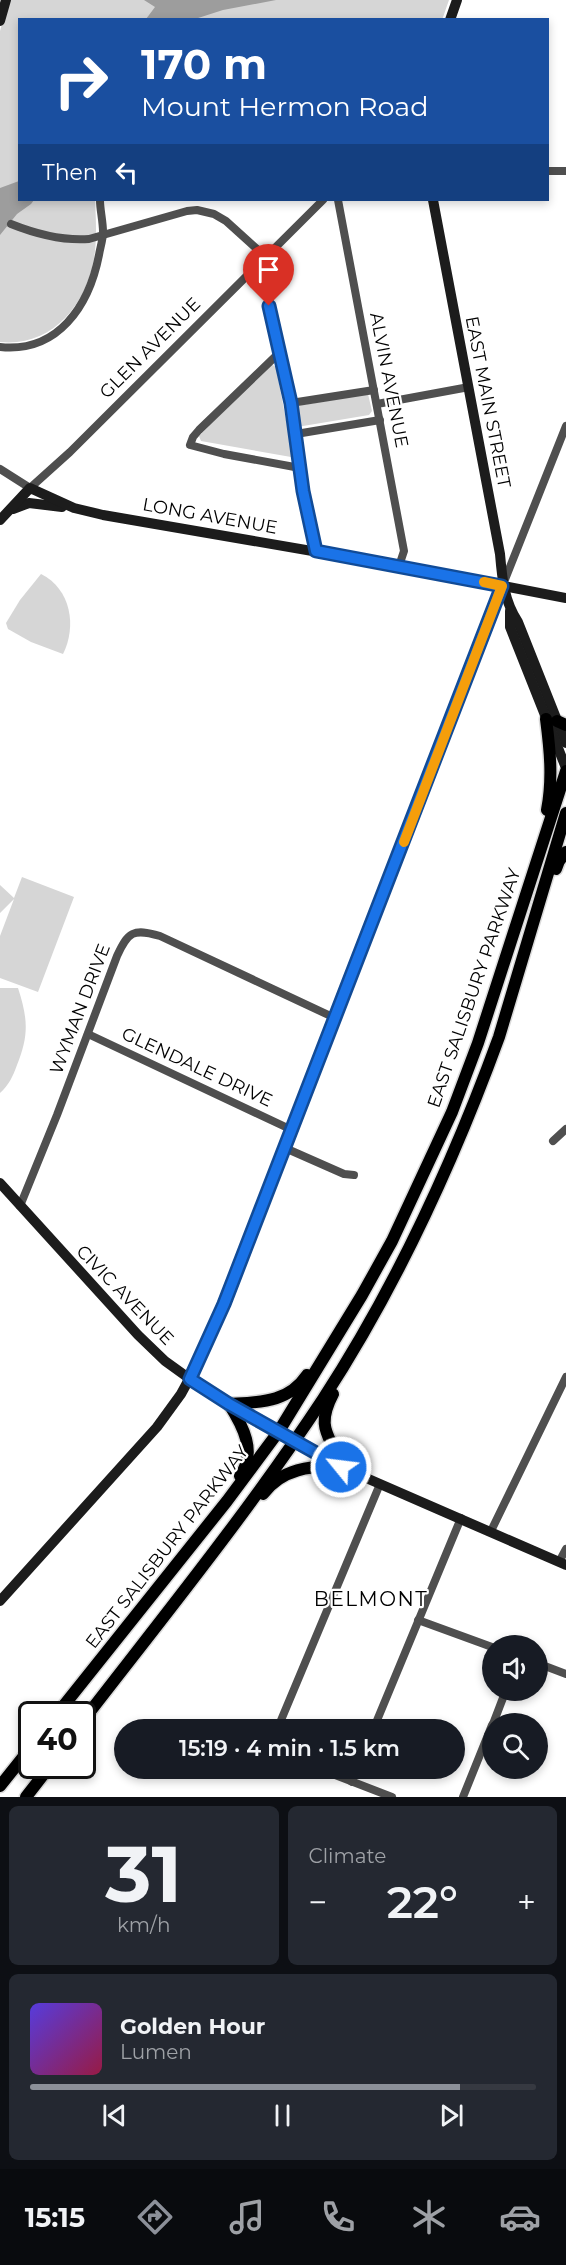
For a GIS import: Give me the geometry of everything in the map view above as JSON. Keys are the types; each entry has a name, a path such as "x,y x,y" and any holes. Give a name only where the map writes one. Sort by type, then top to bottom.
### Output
{"main road":[{"path":"0,21 6,0"},
{"path":"451,18 457,0"},
{"name":"EAST MAIN STREET","path":"433,201 500,554 502,586 510,611 510,627 566,743"},
{"name":"LONG AVENUE","path":"30,488 74,508 103,515 316,551 566,598"},
{"name":"GLEN AVENUE","path":"0,520 30,488"},
{"path":"8,511 28,503 74,508"},
{"path":"0,1602 134,1454 169,1411 190,1379 216,1324 502,586"},
{"name":"EAST MAIN STREET","path":"510,611 518,622 556,722 566,770"},
{"path":"484,632 498,624 510,627"},
{"path":"541,845 551,789 551,755 556,722"},
{"name":"EAST SALISBURY PARKWAY","path":"67,1701 189,1550 279,1431 362,1295 418,1187 452,1112 498,983 566,770"},
{"name":"EAST SALISBURY PARKWAY","path":"96,1704 294,1441 357,1342 424,1218 470,1114 499,1037 566,813"},
{"path":"533,920 550,888 559,861 566,852"},
{"name":"CIVIC AVENUE","path":"0,1183 138,1335 165,1361 190,1379 229,1404 341,1467 563,1564"},
{"path":"189,1550 204,1522 244,1470 248,1439 229,1404 267,1402 279,1398 300,1385 346,1312 362,1295"},
{"path":"190,1581 231,1536 268,1487 301,1468 341,1467 325,1432 326,1407 351,1364 357,1342"},
{"path":"0,1786 18,1764"},
{"path":"26,1797 40,1779"}],"street":[{"path":"549,171 566,171"},
{"path":"0,347 24,346 41,341 69,322 87,295 94,279 103,234 100,201"},
{"name":"GLEN AVENUE","path":"30,488 70,452 322,201"},
{"name":"ALVIN AVENUE","path":"338,201 404,551 399,566"},
{"path":"11,224 41,234 74,240 89,239 197,210 214,214 226,221 257,249 291,403 300,468 316,551"},
{"path":"279,353 192,437 190,445 224,454 300,468"},
{"path":"377,404 469,387"},
{"path":"291,403 374,390"},
{"path":"296,434 380,420"},
{"path":"502,586 566,426"},
{"path":"0,469 30,488"},
{"name":"WYMAN DRIVE","path":"20,1206 122,945 126,938 137,931 160,936 335,1018"},
{"name":"GLENDALE DRIVE","path":"88,1034 292,1130"},
{"path":"553,1141 566,1129"},
{"path":"285,1148 344,1174 354,1175"},
{"path":"490,1531 566,1377"},
{"path":"282,1719 380,1484"},
{"path":"378,1719 461,1518"},
{"path":"563,1564 566,1550"},
{"path":"418,1620 482,1643"},
{"path":"548,1667 566,1674"},
{"path":"463,1797 482,1749"},
{"path":"344,1779 392,1797"}],"shaded area":[{"path":"9,0 449,0 443,18 18,18 18,201 95,201 96,244 89,277 74,308 50,331 18,342 0,342 0,31"},
{"path":"144,0 276,0 223,10 198,18 147,18 155,7"},
{"path":"18,181 18,201 33,201 17,214 0,235 0,188"},
{"path":"271,364 276,367 292,452 291,457 201,441 199,436"},
{"path":"368,394 372,411 369,415 297,427 296,406"},
{"path":"41,574 59,589 68,609 70,632 63,654 31,642 8,629 6,623 20,600"},
{"path":"22,877 74,897 38,992 0,978 0,936 14,899 0,913 0,885 14,898"},
{"path":"0,988 18,988 26,1027 24,1045 12,1077 0,1093"}],"slow traffic":[{"path":"404,842 502,586 484,582"}],"district":[{"name":"BELMONT","path":"371,1599"}],"route":[{"path":"269,306 291,403 303,491 316,551 502,586 224,1304 190,1379 229,1404 341,1467"}]}
